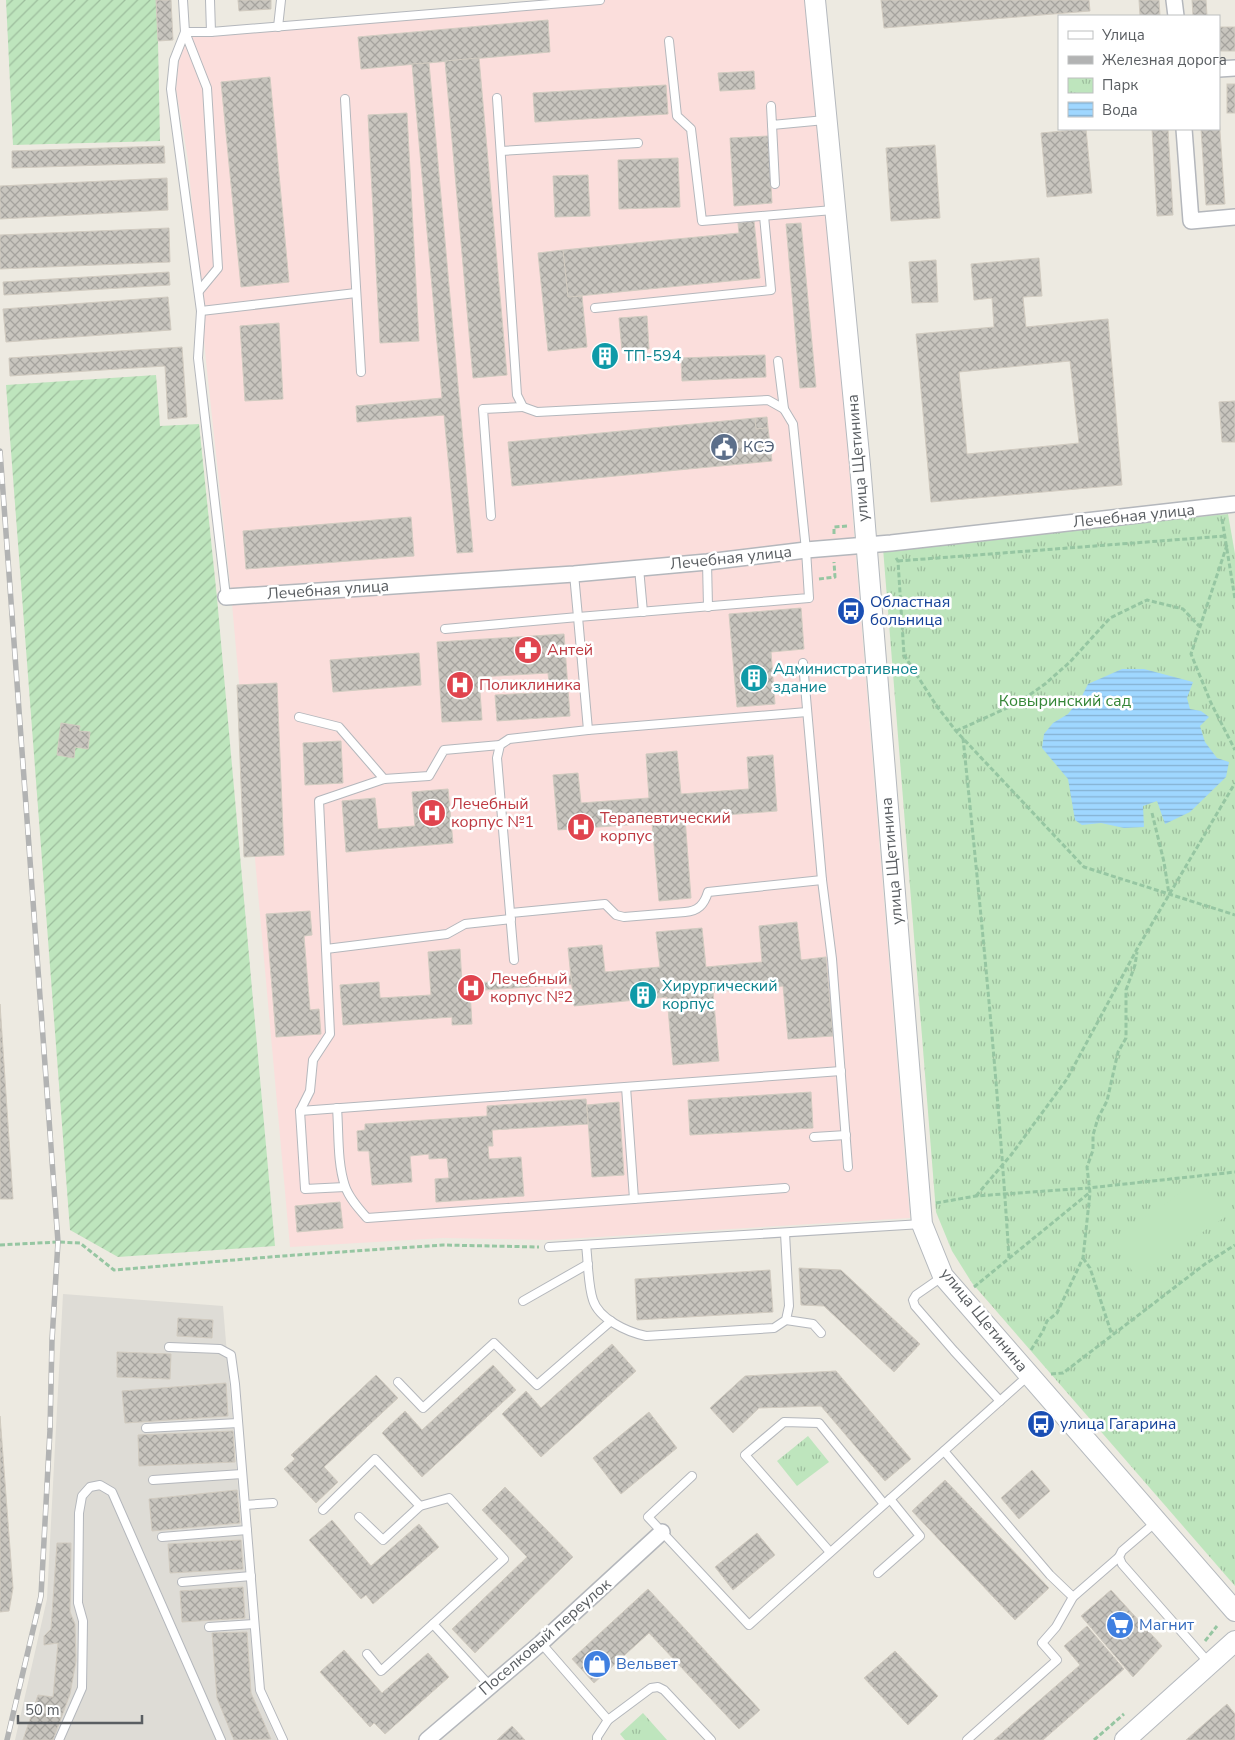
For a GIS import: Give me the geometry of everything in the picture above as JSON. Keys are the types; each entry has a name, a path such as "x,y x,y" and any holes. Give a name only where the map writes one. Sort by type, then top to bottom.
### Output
{"street":[{"name":"улица Щетинина","path":"815,0 867,545 921,1215 944,1276 1235,1611"},
{"path":"1174,0 1176,15"},
{"path":"1220,69 1235,68"},
{"path":"1184,130 1191,221 1235,217"},
{"name":"Лечебная улица","path":"226,597 574,574 707,562 1228,505"},
{"name":"Поселковый переулок","path":"427,1740 541,1643 662,1532"},
{"path":"1127,1740 1235,1641"}],"lane":[{"path":"183,0 185,32 207,88 218,268 199,291"},
{"path":"210,0 211,32"},
{"path":"278,26 281,0"},
{"path":"185,32 211,32 600,0"},
{"path":"185,32 174,60 171,89 199,291 201,311 198,358 226,597"},
{"path":"669,41 677,116 691,129 702,221 835,210"},
{"path":"497,98 517,395 523,407"},
{"path":"345,99 361,372"},
{"path":"771,106 775,184"},
{"path":"772,125 827,119"},
{"path":"501,151 638,143"},
{"path":"596,308 771,290 764,216"},
{"path":"201,311 356,294"},
{"path":"446,629 809,598 793,424 784,409 778,361"},
{"path":"491,516 483,410 523,407 537,412 768,400 784,409"},
{"path":"707,562 708,607"},
{"path":"639,568 643,612"},
{"path":"574,574 588,730"},
{"path":"803,663 822,880 832,959 848,1166"},
{"path":"514,960 497,758 500,746 509,738 807,712"},
{"path":"299,717 340,727 384,779"},
{"path":"345,1187 305,1189 300,1111 310,1091 313,1060 330,1034 319,801 384,779 429,776 444,750 500,746"},
{"path":"326,949 447,934 465,924 605,904 616,915 624,917 694,911 705,901 708,892 822,880"},
{"path":"300,1111 841,1072"},
{"path":"626,1087 634,1199"},
{"path":"337,1108 345,1187 366,1218 785,1188"},
{"path":"814,1137 846,1135"},
{"path":"549,1247 785,1233 921,1215"},
{"path":"785,1233 789,1306 786,1320"},
{"path":"586,1245 592,1299 596,1307 611,1321 631,1333 646,1336 774,1328 786,1320 813,1324 821,1333"},
{"path":"523,1301 588,1264"},
{"path":"944,1276 916,1295 913,1300 914,1306 1000,1401"},
{"path":"398,1382 423,1408 494,1343 537,1385 611,1321"},
{"path":"169,1347 220,1349 230,1355 238,1423 260,1690 283,1740"},
{"path":"692,1476 648,1517 749,1625 1000,1401 1025,1370"},
{"path":"830,1552 745,1455 784,1422 819,1423 920,1536 878,1573"},
{"path":"146,1428 238,1423"},
{"path":"944,1451 1050,1576 1073,1597"},
{"path":"323,1510 375,1459 420,1506"},
{"path":"153,1480 242,1474"},
{"path":"59,1740 82,1688 83,1621 78,1603 79,1513 82,1496 90,1487 100,1485 112,1492 221,1740"},
{"path":"359,1517 383,1540 420,1506 449,1498 504,1559 381,1671 367,1654"},
{"path":"245,1505 273,1503"},
{"path":"967,1740 1057,1660 1042,1643 1056,1627 1073,1597 1119,1557 1122,1551 1158,1521"},
{"path":"162,1537 247,1530"},
{"path":"1119,1557 1122,1564 1210,1664"},
{"path":"182,1582 250,1576"},
{"path":"209,1627 254,1624"},
{"path":"433,1624 490,1686"},
{"path":"541,1643 608,1720"},
{"path":"597,1740 608,1720 651,1688 658,1687 664,1690 711,1740"}],"path":[{"path":"1228,505 1225,536 1235,599"},
{"path":"808,581 835,578 834,527 864,525"},
{"path":"898,562 1225,536"},
{"path":"891,543 898,562 904,655 936,705 956,730 1084,867 1235,915"},
{"path":"1226,545 1190,654 1211,704 1235,750"},
{"path":"956,730 1018,704 1046,684 1070,662 1110,618 1147,600 1183,609 1199,626"},
{"path":"963,737 983,928 1009,1258"},
{"path":"976,1196 1003,1164 1067,1079 1137,949 1235,783"},
{"path":"1152,813 1164,862 1169,895"},
{"path":"1137,949 1135,965 1126,990 1126,1038 1118,1052 1107,1101 1098,1118 1093,1135 1093,1150 1086,1167 1089,1190 1083,1258 1057,1313 1047,1321 1025,1370 1063,1373 1205,1264 1235,1245"},
{"path":"921,1215 976,1196 1089,1190 1235,1172"},
{"path":"962,1297 1089,1190"},
{"path":"0,1245 58,1242 80,1243 114,1270 443,1245 549,1247"},
{"path":"1083,1258 1090,1268 1112,1334"}],"shaded area":[{"path":"590,0 815,0 854,534 910,1218 549,1240 443,1238 290,1247 231,593 206,361 188,160 176,89 179,61 190,29 211,32"},
{"path":"63,1294 223,1306 255,1690 277,1740 15,1740 47,1599"}],"green space":[{"path":"6,0 156,0 160,141 13,145"},
{"path":"156,375 160,426 199,424 217,598 275,1246 118,1257 70,1230 6,385"},
{"name":"Ковыринский сад","path":"1228,514 1235,554 1235,1586 972,1283 952,1251 936,1212 883,548"},
{"path":"1200,1180 1225,1217 1136,1277 1112,1239"},
{"path":"808,1436 829,1462 797,1486 777,1461"},
{"path":"643,1713 667,1740 625,1740 620,1734"}],"water":[{"path":"1122,669 1144,669 1193,682 1187,698 1190,709 1201,711 1209,717 1200,726 1205,742 1217,758 1229,762 1226,777 1190,812 1165,824 1157,801 1143,806 1144,827 1124,828 1101,823 1082,825 1075,820 1068,779 1042,748 1044,734 1053,723 1068,714 1082,696 1088,684"}],"building":[{"path":"156,0 171,0 173,40 158,41"},
{"path":"238,0 271,0 271,9 239,11"},
{"path":"881,0 1089,0 1090,11 884,28"},
{"path":"1139,0 1159,0 1160,15 1140,15"},
{"path":"1192,0 1206,0 1207,15 1193,15"},
{"path":"548,20 550,52 361,69 358,37"},
{"path":"1220,27 1235,27 1235,51 1220,51"},
{"path":"479,58 507,375 473,378 445,61"},
{"path":"429,63 473,552 457,553 444,415 357,422 356,406 442,398 412,64"},
{"path":"754,71 755,89 720,91 718,73"},
{"path":"270,77 289,282 241,287 221,82"},
{"path":"1227,84 1235,84 1235,113 1227,113"},
{"path":"666,85 668,114 535,122 533,93"},
{"path":"407,113 419,341 380,343 368,115"},
{"path":"1086,130 1092,193 1047,197 1041,133"},
{"path":"1152,130 1168,130 1173,215 1157,216"},
{"path":"1201,130 1220,130 1225,204 1206,205"},
{"path":"768,136 772,203 734,206 730,138"},
{"path":"935,145 940,218 891,221 886,148"},
{"path":"164,146 165,163 12,168 12,151"},
{"path":"678,158 680,207 619,209 618,160"},
{"path":"588,175 590,216 555,217 553,176"},
{"path":"167,178 168,210 0,219 0,186"},
{"path":"754,221 760,278 568,297 563,250 739,233 738,223"},
{"path":"801,223 816,387 800,388 786,224"},
{"path":"169,228 170,262 0,269 0,235"},
{"path":"563,250 568,297 582,296 587,347 548,351 538,253"},
{"path":"1039,258 1042,296 1023,297 1026,327 1108,319 1122,485 931,502 916,334 994,327 992,298 974,300 971,264","holes":["1070,361 1079,443 967,454 959,372"]},
{"path":"936,260 938,302 912,303 909,262"},
{"path":"169,272 170,285 4,295 3,282"},
{"path":"168,297 171,330 6,342 3,309"},
{"path":"647,316 649,349 622,351 619,318"},
{"path":"279,323 283,399 245,401 240,326"},
{"path":"182,347 187,417 168,419 165,366 10,376 9,358"},
{"name":"ТП-594","path":"610,348 611,362 600,363 599,349"},
{"path":"765,355 766,377 682,381 681,358"},
{"path":"1235,401 1235,442 1222,442 1219,402"},
{"path":"767,417 768,428 756,429 755,418"},
{"path":"755,418 756,429 768,428 772,461 512,486 508,442"},
{"path":"411,517 414,556 246,569 243,531"},
{"name":"Административное здание","path":"801,608 804,649 771,652 775,704 737,707 729,614"},
{"name":"Поликлиника","path":"564,634 570,716 497,721 495,695 550,692 548,673 479,677 482,720 442,722 437,642"},
{"path":"419,653 421,685 333,692 330,660"},
{"path":"277,683 284,855 244,857 237,685"},
{"path":"61,723 80,726 79,731 90,732 88,749 75,747 74,758 57,755"},
{"path":"341,741 343,783 305,785 303,743"},
{"name":"Терапевтический корпус","path":"677,751 681,794 749,789 747,757 773,755 777,811 685,818 691,898 659,901 652,823 558,830 553,775 578,773 581,803 649,798 646,754"},
{"name":"Лечебный корпус №1","path":"448,789 453,843 346,852 342,801 375,798 378,829 415,826 412,792"},
{"path":"310,911 312,935 304,936 310,1010 319,1009 321,1034 276,1037 266,914"},
{"name":"Хирургический корпус","path":"797,922 801,960 826,957 833,1036 788,1039 783,986 713,992 719,1061 673,1065 667,997 574,1006 568,948 602,945 605,972 660,967 656,932 702,928 706,967 762,962 759,926"},
{"name":"Лечебный корпус №2","path":"460,949 462,984 571,976 572,984 470,991 472,1024 452,1025 452,1017 343,1025 340,985 379,982 380,998 431,995 428,952"},
{"path":"0,1004 13,1199 0,1199"},
{"path":"811,1092 813,1128 690,1135 688,1100"},
{"path":"586,1099 588,1124 492,1130 493,1146 488,1146 489,1159 521,1157 524,1196 436,1202 435,1179 449,1178 447,1158 429,1159 429,1154 410,1156 412,1182 372,1185 369,1151 358,1151 357,1131 365,1130 365,1124 487,1116 487,1106"},
{"path":"619,1102 624,1175 592,1177 587,1105"},
{"path":"340,1202 343,1228 297,1232 295,1206"},
{"path":"799,1268 841,1270 920,1344 894,1372 824,1306 801,1305"},
{"path":"770,1270 773,1312 637,1320 635,1279"},
{"path":"178,1318 213,1320 212,1338 177,1336"},
{"path":"612,1344 636,1371 541,1457 502,1414 526,1391 541,1408"},
{"path":"117,1352 171,1354 170,1379 117,1377"},
{"path":"493,1365 516,1390 422,1477 382,1433 405,1411 422,1430"},
{"path":"836,1371 911,1459 885,1481 821,1406 759,1408 733,1433 710,1408 745,1376"},
{"path":"376,1375 398,1398 324,1467 338,1482 316,1503 284,1469 295,1459 291,1455"},
{"path":"226,1383 228,1416 125,1423 122,1391"},
{"path":"649,1412 677,1448 621,1494 593,1458"},
{"path":"0,1416 13,1588 9,1611 0,1612"},
{"path":"233,1431 235,1462 139,1466 138,1435"},
{"path":"1032,1470 1050,1491 1019,1519 1001,1498"},
{"path":"945,1480 1049,1588 1015,1620 912,1511"},
{"path":"505,1487 573,1557 475,1653 452,1629 527,1557 482,1510"},
{"path":"237,1490 240,1523 152,1531 149,1499"},
{"path":"332,1520 371,1566 419,1524 439,1547 373,1604 366,1595 361,1599 309,1540"},
{"path":"757,1533 775,1555 733,1590 715,1567"},
{"path":"241,1540 243,1569 170,1573 168,1544"},
{"path":"57,1543 71,1543 70,1612 75,1624 76,1661 70,1694 53,1740 23,1740 38,1695 53,1697 58,1643 44,1645 44,1636 51,1629"},
{"path":"243,1587 245,1618 182,1622 180,1591"},
{"path":"648,1589 760,1710 739,1729 649,1633 594,1683 572,1659"},
{"path":"1111,1590 1162,1646 1133,1677 1081,1616"},
{"path":"1087,1626 1124,1669 1043,1740 994,1740 1080,1665 1064,1646"},
{"path":"247,1632 251,1693 271,1739 234,1740 217,1698 212,1633"},
{"path":"344,1650 382,1693 428,1653 449,1677 385,1734 374,1723 370,1727 320,1672"},
{"path":"895,1651 938,1696 908,1725 864,1678"},
{"path":"1227,1704 1235,1714 1235,1740 1186,1740"},
{"path":"512,1726 525,1740 497,1740"}],"railway":[{"path":"0,451 58,1242 41,1596 7,1740"}],"place":[{"name":"ТП-594","path":"605,356"},
{"name":"КСЭ","path":"724,447"},
{"name":"Областная больница","path":"851,611"},
{"name":"Антей","path":"528,650"},
{"name":"Административное здание","path":"754,678"},
{"name":"Поликлиника","path":"460,685"},
{"name":"Лечебный корпус №1","path":"432,813"},
{"name":"Терапевтический корпус","path":"581,827"},
{"name":"Лечебный корпус №2","path":"471,988"},
{"name":"Хирургический корпус","path":"643,995"},
{"name":"улица Гагарина","path":"1041,1424"},
{"name":"Магнит","path":"1120,1625"},
{"name":"Вельвет","path":"597,1664"}]}
